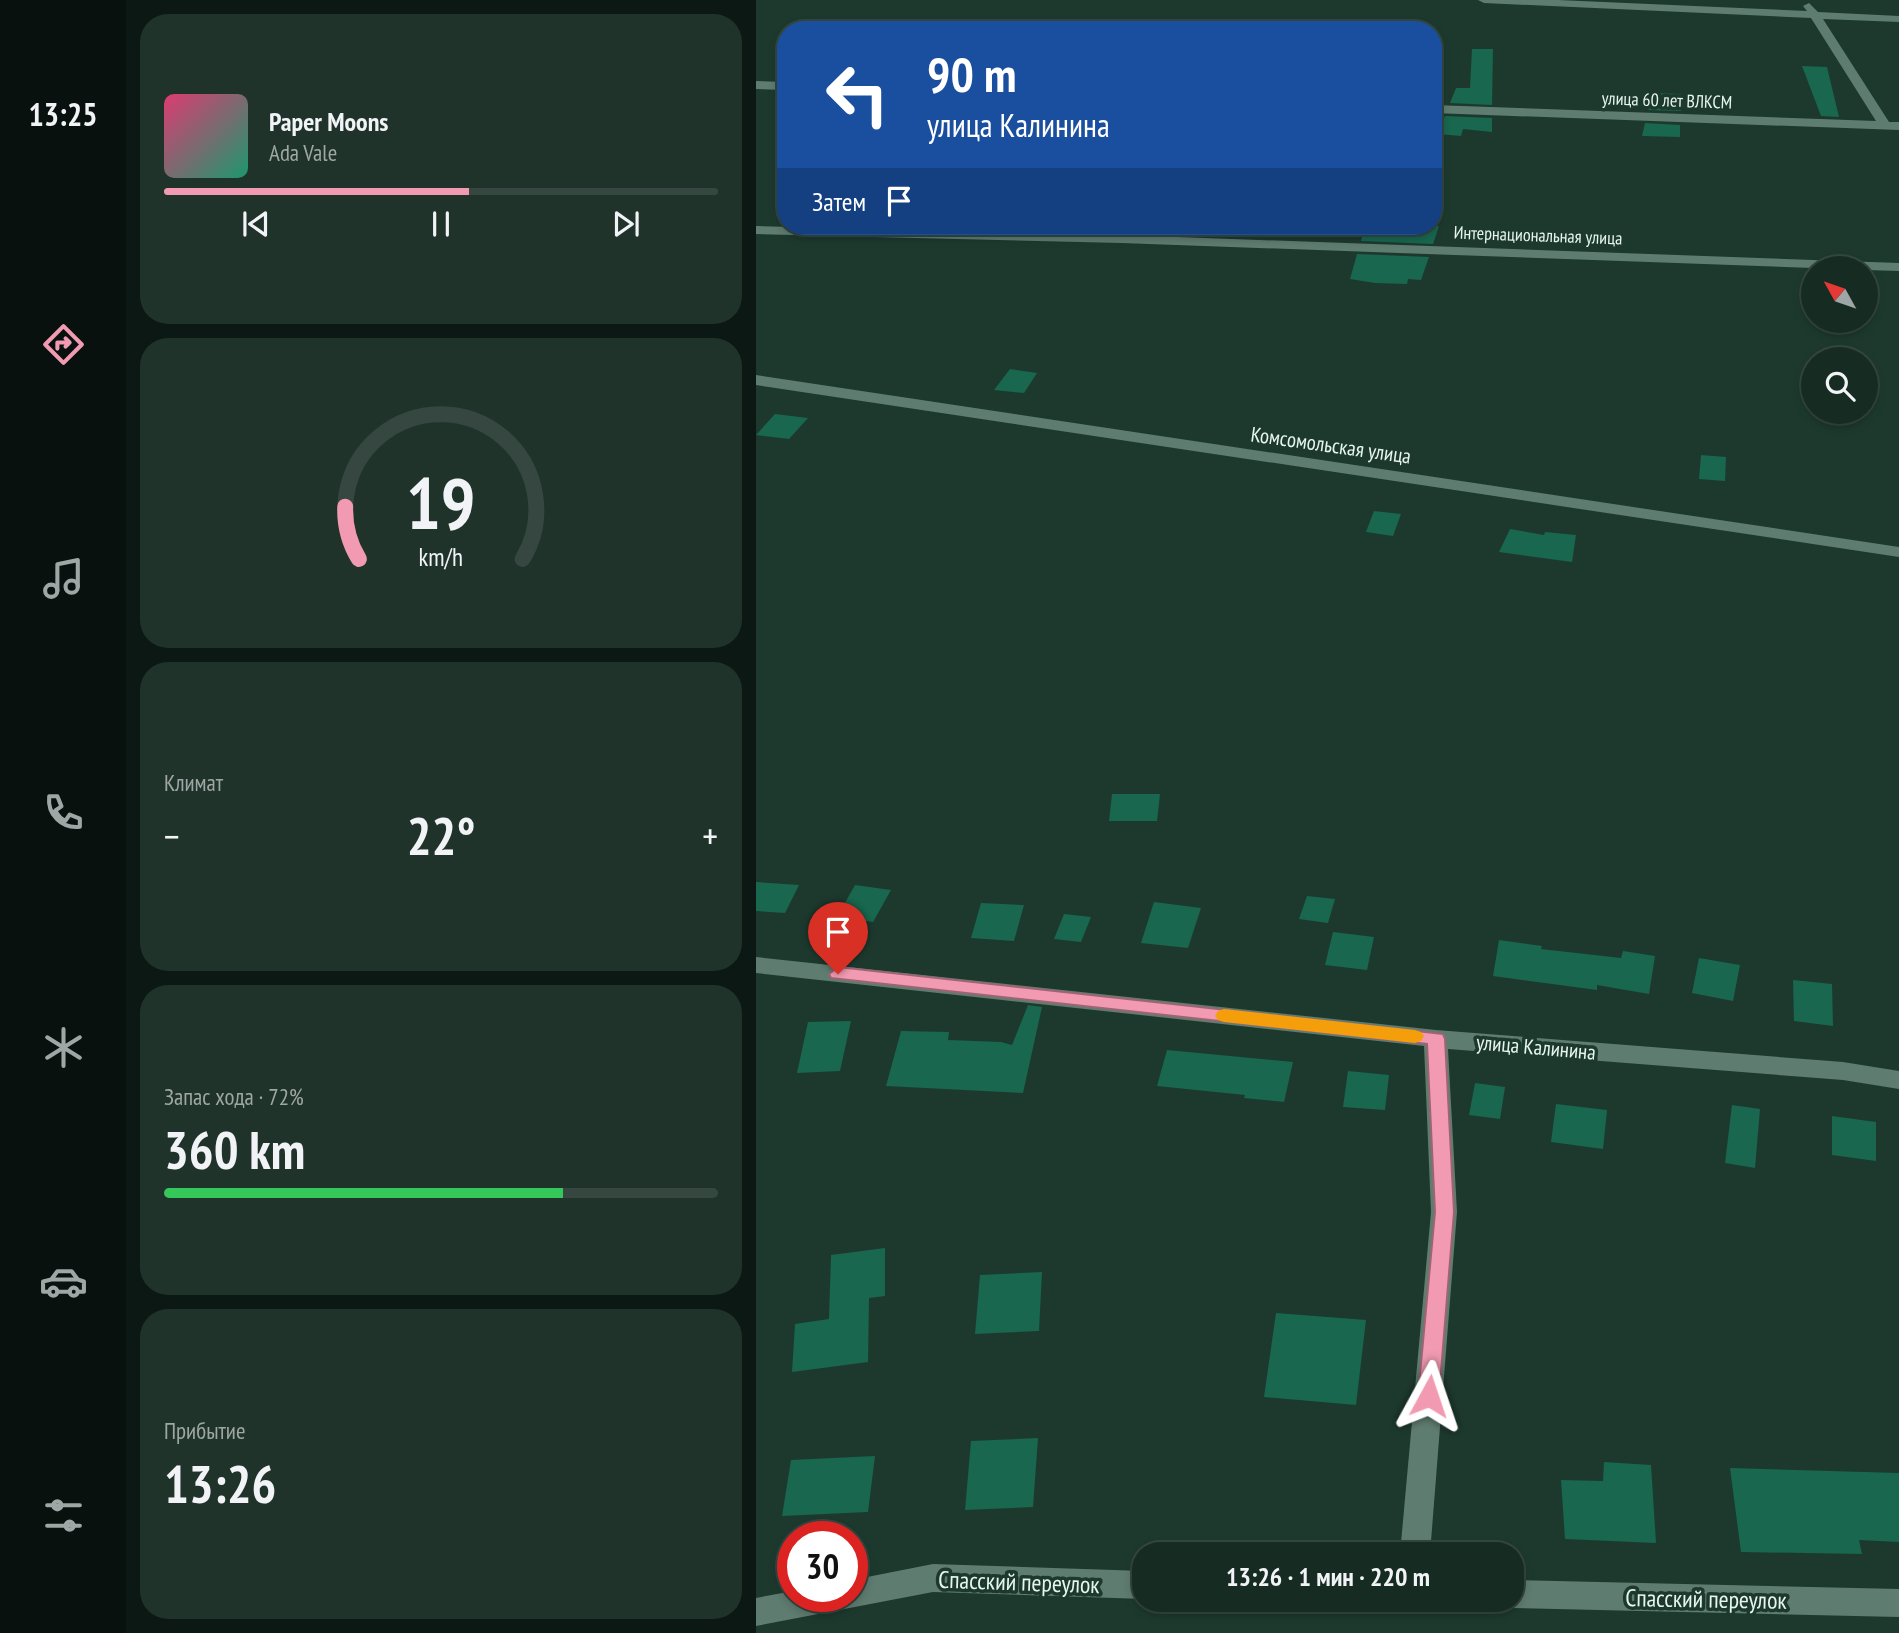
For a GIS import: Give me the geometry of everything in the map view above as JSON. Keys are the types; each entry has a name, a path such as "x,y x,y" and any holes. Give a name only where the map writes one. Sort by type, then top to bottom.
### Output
{"street":[{"path":"1484,0 1650,4 1899,19"},
{"path":"1804,0 1892,125"},
{"path":"756,85 777,86"},
{"name":"улица 60 лет ВЛКСМ","path":"1442,109 1892,125"},
{"name":"Интернациональная улица","path":"756,230 777,231"},
{"name":"Интернациональная улица","path":"959,235 1899,267"},
{"name":"Комсомольская улица","path":"756,380 1899,552"},
{"name":"улица Калинина","path":"756,965 1436,1039 1843,1071 1899,1080"},
{"path":"1416,1542 1444,1212 1436,1039"},
{"name":"Спасский переулок","path":"868,1591 933,1578 1132,1586"},
{"name":"Спасский переулок","path":"1524,1594 1899,1603"},
{"path":"756,1612 777,1608"}],"building":[{"path":"1472,49 1493,49 1492,105 1450,103 1456,88 1470,88"},
{"path":"1802,66 1827,67 1839,117 1821,116"},
{"path":"1652,93 1681,94 1681,111 1648,110"},
{"path":"1445,116 1492,118 1492,132 1463,129 1461,136 1442,134"},
{"path":"1645,123 1680,125 1680,137 1642,136"},
{"path":"1363,235 1436,235 1433,244 1361,241"},
{"path":"1357,254 1429,257 1421,280 1408,279 1407,284 1375,283 1350,279"},
{"path":"1010,369 1037,373 1024,393 994,390"},
{"path":"775,414 808,418 789,439 756,435"},
{"path":"1701,455 1726,457 1725,481 1699,479"},
{"path":"1374,511 1401,514 1393,536 1366,532"},
{"path":"1510,529 1544,535 1545,532 1576,535 1572,562 1499,552"},
{"path":"1112,794 1160,794 1157,821 1109,821"},
{"path":"756,882 799,885 785,913 756,911"},
{"path":"855,885 891,890 873,922 837,917"},
{"path":"1307,896 1335,899 1328,923 1299,919"},
{"path":"1154,902 1201,908 1188,948 1141,943"},
{"path":"981,903 1024,905 1014,941 971,938"},
{"path":"1064,914 1091,917 1081,942 1054,939"},
{"path":"1333,932 1374,937 1367,970 1325,965"},
{"path":"1499,940 1542,946 1541,949 1621,958 1623,951 1655,956 1649,994 1597,985 1597,990 1493,976"},
{"path":"1699,958 1740,965 1733,1001 1692,993"},
{"path":"1793,980 1832,984 1833,1026 1794,1021"},
{"path":"1028,1005 1042,1007 1023,1093 886,1086 901,1031 949,1032 948,1040 1001,1042 1012,1045"},
{"path":"851,1021 840,1071 797,1073 808,1022"},
{"path":"1167,1050 1293,1062 1284,1102 1157,1086"},
{"path":"1348,1071 1389,1075 1385,1110 1343,1107"},
{"path":"1475,1083 1505,1087 1500,1119 1469,1115"},
{"path":"1556,1104 1607,1110 1603,1149 1551,1142"},
{"path":"1732,1105 1760,1109 1755,1168 1725,1163"},
{"path":"1832,1116 1876,1122 1876,1161 1832,1155"},
{"path":"885,1248 885,1296 869,1298 868,1362 792,1372 795,1324 829,1319 831,1255"},
{"path":"1042,1272 1039,1331 975,1334 980,1275"},
{"path":"1276,1313 1366,1320 1356,1405 1264,1397"},
{"path":"1038,1438 1033,1507 965,1510 971,1441"},
{"path":"875,1456 868,1512 782,1516 791,1460"},
{"path":"1604,1462 1651,1465 1656,1543 1565,1539 1561,1480 1603,1481"},
{"path":"1730,1468 1899,1473 1899,1542 1859,1540 1862,1554 1741,1552"}],"slow traffic":[{"path":"1224,1016 1415,1036"}],"route":[{"path":"838,974 1436,1039 1444,1212 1429,1396"}]}
